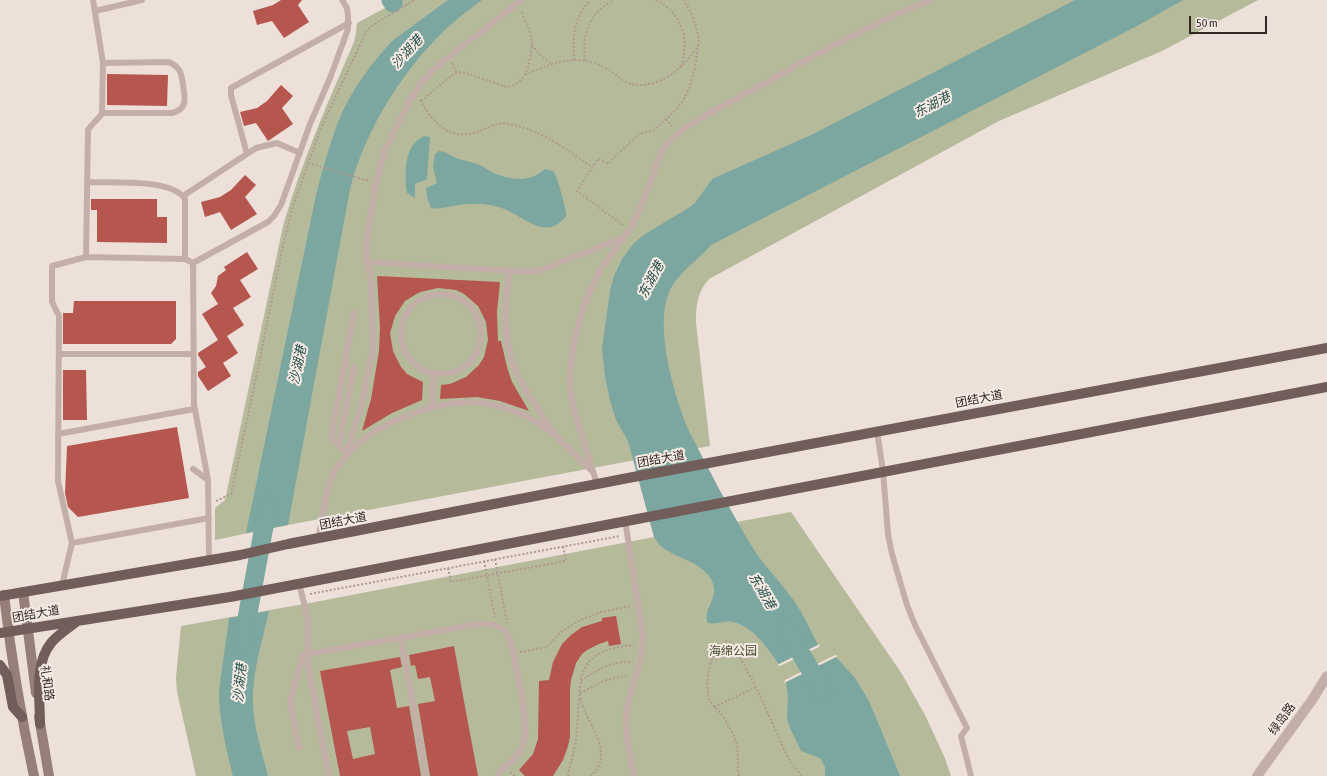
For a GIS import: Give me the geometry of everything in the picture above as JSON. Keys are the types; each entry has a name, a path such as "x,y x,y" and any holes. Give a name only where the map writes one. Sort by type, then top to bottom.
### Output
{"main road":[{"name":"团结大道","path":"2,596 240,555 288,544 628,478 1327,348"},
{"name":"团结大道","path":"4,633 27,628 230,597 629,519 1327,387"},
{"path":"40,724 40,675 45,653 52,641 78,620"},
{"path":"0,665 7,675 13,707 22,717"}],"street":[{"name":"礼和路","path":"23,592 40,724 49,776"},
{"path":"2,596 4,633 34,776"},
{"name":"绿岛路","path":"1257,776 1312,700 1327,676"}],"lane":[{"path":"86,257 88,130 101,117 102,113 103,63 93,0"},
{"path":"95,11 142,0"},
{"path":"193,263 268,222 281,205 310,124 342,48 349,23 346,8 342,0"},
{"path":"597,485 578,424 571,393 571,369 574,345 591,287 629,230 647,191 663,150 678,134 696,121 796,66 898,13 930,0"},
{"path":"347,454 362,404 373,350 371,279 367,262 366,245 378,170 390,138 415,92 430,73 520,1"},
{"path":"247,154 231,95 231,88 349,23"},
{"path":"102,113 172,113 181,109 185,101 181,73 179,68 172,63 103,63"},
{"path":"183,196 256,148 277,143 300,153"},
{"path":"87,182 150,183 178,192 185,199 185,259"},
{"path":"367,262 530,272 540,270 623,238"},
{"path":"62,585 72,543 58,481 59,316 52,302 52,266 86,257 185,259 193,263"},
{"path":"193,263 194,409 208,480 209,560"},
{"path":"509,271 505,319 510,354 522,383 556,436"},
{"path":"437,294 452,296 466,303 476,314 481,329 480,344 474,358 462,368 448,374 433,374 419,368 408,358 401,344 402,321 410,308 422,299 437,294"},
{"path":"347,454 331,437 354,313"},
{"path":"59,354 193,354"},
{"path":"339,445 354,367"},
{"path":"432,408 433,374"},
{"path":"318,539 332,479 347,454 368,437 397,419 432,408 457,403 474,402 500,407 526,417 556,436 594,473"},
{"path":"58,434 194,409"},
{"path":"878,431 888,534 892,554 907,605 915,625 966,728 961,736 971,776"},
{"path":"193,469 208,480"},
{"path":"72,543 209,518"},
{"path":"629,519 627,534 639,605 643,644 640,663 628,704 626,727 634,776"},
{"path":"299,583 308,619 308,666 329,776"},
{"path":"298,748 290,702 303,655 478,624 496,624 504,630 510,639 525,718 526,736 520,751 498,776"},
{"path":"401,638 426,776"}],"path":[{"path":"209,505 231,494 283,245 293,206 321,128 367,30 414,0"},
{"path":"574,60 574,37 576,23 582,10 591,0"},
{"path":"585,61 584,42 589,25 599,10 614,0"},
{"path":"656,0 671,10 681,25 685,42 685,50 681,68"},
{"path":"629,230 577,191 598,159 608,164 639,134 652,131 675,111 683,101 695,68 698,44 695,23 684,0"},
{"path":"520,1 529,30 532,46 525,75"},
{"path":"420,101 458,72 507,87 514,85 525,75 552,64 574,60 585,61 602,66 627,83 645,84 664,79 681,68 698,44"},
{"path":"532,46 542,57 552,64"},
{"path":"415,92 430,116 444,130 460,135 468,134 496,124 510,124 539,133 564,147 593,167"},
{"path":"308,163 361,178"},
{"path":"302,596 627,534"},
{"path":"448,568 451,582 566,561 563,546"},
{"path":"495,559 510,639"},
{"path":"484,561 496,624"},
{"path":"513,653 547,647 569,626 593,615 613,609 639,605"},
{"path":"739,776 736,741 729,726 709,700 707,693 708,676 714,653 722,643 728,641 732,643 756,687 788,758 802,776"},
{"path":"568,776 576,740 581,681 587,665 597,655 609,649 620,646 643,644"},
{"path":"581,681 598,670 616,663 640,663"},
{"path":"580,694 598,683 614,678 637,674"},
{"path":"714,707 756,687"},
{"path":"580,694 601,750 602,758 600,765 590,776"}],"green space":[{"path":"400,0 1258,0 1162,51 999,121 709,279 702,289 698,300 696,323 710,446 215,540 215,508 225,500 283,226 290,202 334,87 354,42 357,23"},
{"name":"海绵公园","path":"791,512 902,674 925,715 944,756 951,776 196,776 177,692 176,678 181,626"}],"water":[{"path":"448,0 482,0 458,18 438,37 405,76 390,97 377,120 357,166 350,189 288,525 246,533 316,195 338,122 348,100 361,79 392,41"},
{"path":"1075,0 1183,0 1137,26 711,245 680,275 670,290 664,312 665,347 673,385 684,419 718,487 747,538 759,557 797,605 818,645 779,664 754,633 747,628 733,622 708,623 707,612 714,590 713,583 709,576 696,565 665,549 654,537 628,441 616,420 605,377 602,349 610,291 614,276 622,259 634,243 645,234 695,203 712,179 811,135"},
{"path":"425,136 430,137 427,179 415,184 415,198 407,193 407,160 413,145"},
{"path":"439,151 479,165 493,173 513,179 533,177 545,169 553,171 559,186 566,216 558,224 550,227 542,227 533,224 507,210 488,205 469,204 431,208 427,197 426,188 437,183 433,167 435,154"},
{"path":"269,611 256,668 253,690 253,710 256,729 268,776 233,776 225,744 219,702 219,691 229,618"},
{"path":"836,657 855,678 869,701 900,776 825,776 825,767 820,758 801,751 787,719 788,696 786,682"}],"pier":[{"path":"820,644 819,647 780,666 777,665"},
{"path":"835,655 838,656 784,683 785,680"}],"building":[{"path":"281,0 302,0 298,5 309,22 284,38 272,21 257,25 253,11 273,5"},
{"path":"107,74 168,75 167,106 107,105"},
{"path":"281,85 293,96 282,108 293,124 268,141 256,123 244,126 240,112 257,108 267,101"},
{"path":"245,175 256,185 245,197 257,214 231,230 220,212 205,217 201,202 220,197 231,190"},
{"path":"91,199 157,199 157,217 167,217 167,243 97,242 97,210 91,210"},
{"path":"247,252 258,269 240,280 251,297 233,308 244,325 227,336 238,353 223,363 231,376 208,391 198,376 198,372 206,367 198,353 218,340 202,314 218,304 211,293 216,286 218,276 226,270 224,267"},
{"path":"377,276 500,282 497,312 498,341 501,341 512,382 529,411 500,401 477,397 440,399 441,385 450,384 466,377 479,365 484,357 488,340 486,322 478,306 464,294 456,290 438,288 420,292 405,301 395,316 390,333 393,351 401,367 407,374 423,382 422,400 392,413 362,431 371,399 379,351 380,328"},
{"path":"74,301 176,301 176,339 171,344 63,344 63,313 73,313"},
{"path":"63,370 86,370 87,420 63,420"},
{"path":"177,427 189,498 78,517 68,507 65,493 67,446"},
{"path":"616,616 621,644 609,646 608,641 599,644 582,654 576,663 570,689 570,737 563,760 553,776 525,776 519,770 533,754 538,739 539,681 549,680 553,662 562,644 571,635 582,627 602,621 602,618"},
{"path":"454,646 478,776 430,776 418,704 435,701 430,677 418,679 415,665 411,666 409,655"},
{"path":"400,657 402,667 390,670 397,708 409,706 421,776 340,776 320,671","holes":["370,727 375,754 353,759 347,731"]}],"waterway":[{"name":"沙湖港","path":"243,640 268,505"},
{"name":"东湖港","path":"788,632 823,691"}]}
